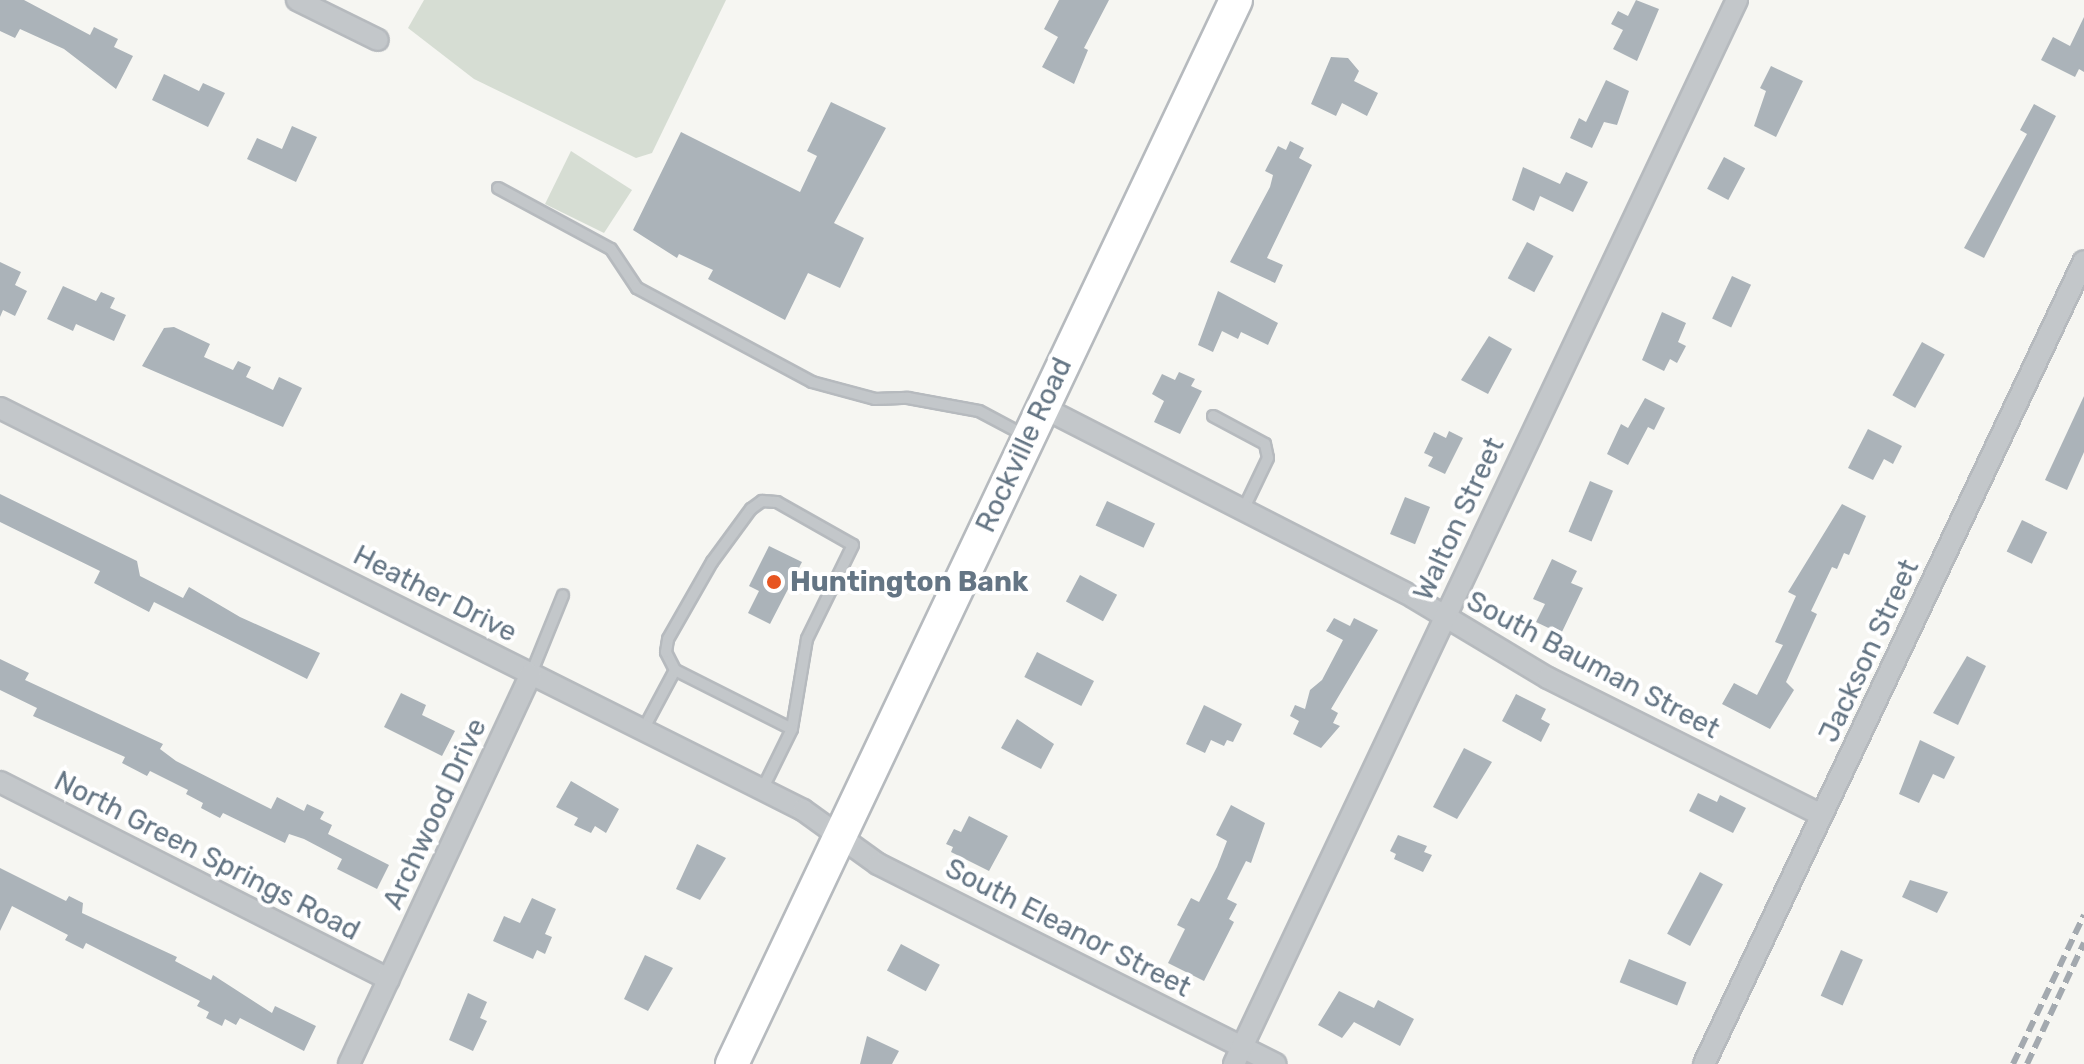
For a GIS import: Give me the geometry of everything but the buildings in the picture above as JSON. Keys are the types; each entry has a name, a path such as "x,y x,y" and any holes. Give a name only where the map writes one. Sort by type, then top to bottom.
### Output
{"main road":[{"name":"Rockville Road","path":"732,1064 1236,0"}],"street":[{"path":"297,0 378,40"},
{"name":"Walton Street","path":"1238,1056 1737,0"},
{"name":"Jackson Street","path":"1704,1064 2084,261"},
{"name":"South Bauman Street","path":"1042,407 1244,508 1548,678 1822,815"},
{"name":"Heather Drive","path":"0,408 813,816 840,838"},
{"name":"Archwood Drive","path":"349,1064 531,674"},
{"name":"North Green Springs Road","path":"0,782 389,979"},
{"name":"South Eleanor Street","path":"840,838 878,864 1238,1056 1275,1064"}],"lane":[{"path":"498,188 611,249 637,288 812,382 875,399 908,398 979,411 1028,437"},
{"path":"1213,416 1265,444 1268,458 1244,508"},
{"path":"762,790 792,729 807,639 853,545 777,502 762,501 751,509 712,562 668,639 666,652 675,670 792,729"},
{"path":"531,674 563,595"},
{"path":"643,730 675,670"}],"shaded area":[{"path":"424,0 726,0 652,153 636,158 474,79 408,28"},
{"path":"571,151 632,190 604,233 545,204"}],"railway":[{"path":"2013,1064 2084,915"},
{"path":"2027,1064 2084,943"}],"place":[{"name":"Huntington Bank","path":"774,582"}]}
